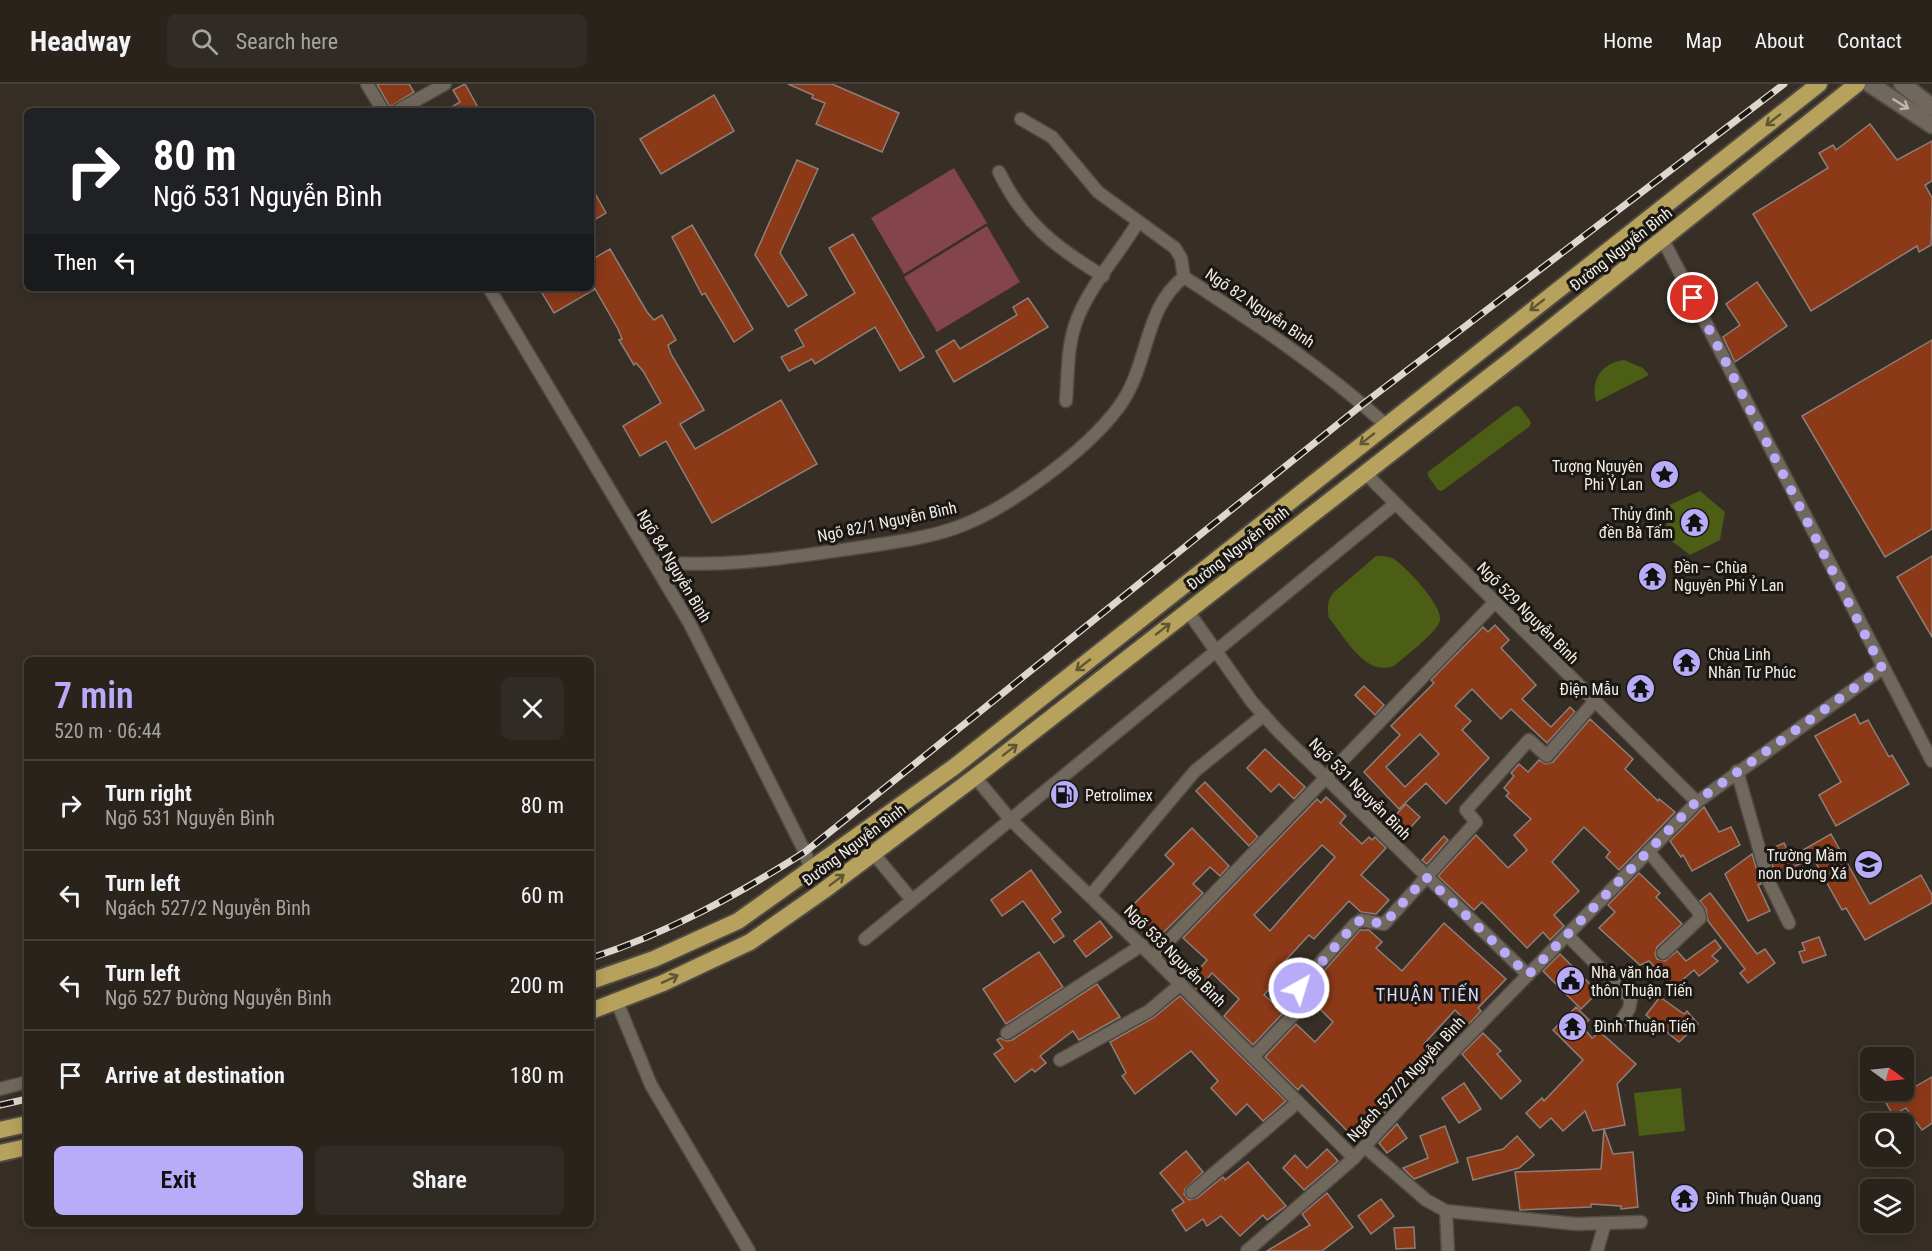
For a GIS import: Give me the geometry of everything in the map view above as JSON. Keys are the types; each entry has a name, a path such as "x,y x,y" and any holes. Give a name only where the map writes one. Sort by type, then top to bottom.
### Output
{"highway":[{"name":"Đường Nguyễn Bình","path":"599,978 654,959 738,921 954,767 1819,84"},
{"name":"Đường Nguyễn Bình","path":"594,1010 617,1002 750,942 873,854 975,777 1364,471 1517,355 1857,84"},
{"path":"0,1131 24,1125"},
{"path":"0,1153 24,1148"}],"main road":[{"path":"1870,84 1932,125"},
{"path":"1902,84 1932,107"}],"street":[{"path":"368,84 381,108"},
{"path":"402,108 445,84"},
{"name":"Ngõ 82 Nguyễn Bình","path":"1021,119 1052,137 1098,192 1175,248 1181,258 1184,277 1282,340 1353,395 1386,424"},
{"path":"999,172 1012,198 1039,231 1067,254 1103,276"},
{"path":"1066,401 1069,360 1076,320 1138,222"},
{"path":"1662,238 1932,761"},
{"name":"Ngõ 82/1 Nguyễn Bình","path":"653,562 700,566 757,563 879,544 954,528 1000,508 1080,449 1118,408 1135,380 1154,314 1168,289 1184,277"},
{"name":"Ngõ 84 Nguyễn Bình","path":"491,291 690,624 805,852 811,871"},
{"name":"Ngõ 529 Nguyễn Bình","path":"1364,471 1494,603 1697,801"},
{"path":"865,939 1395,504"},
{"path":"1153,957 1494,603"},
{"name":"Ngõ 531 Nguyễn Bình","path":"1187,610 1264,715 1325,779 1528,975"},
{"name":"Ngách 527/2 Nguyễn Bình","path":"1247,1251 1365,1147 1697,801 1882,668"},
{"path":"1253,1057 1304,1004 1307,999 1299,988 1300,985 1355,924 1361,920 1384,924 1476,822 1466,810 1529,740 1547,756 1594,702"},
{"path":"1090,896 1195,771 1264,715"},
{"path":"1737,771 1768,880 1789,923"},
{"name":"Ngõ 533 Nguyễn Bình","path":"975,777 1010,819 1142,945 1354,1158"},
{"path":"1648,851 1698,911 1700,918 1663,952"},
{"path":"873,854 912,900"},
{"path":"1567,935 1631,999 1629,1009 1621,1021"},
{"path":"1007,1033 1142,945"},
{"path":"1060,1060 1149,1011 1181,984"},
{"path":"617,1002 651,1084 748,1251"},
{"path":"0,1089 24,1083"},
{"path":"1192,1192 1298,1102"},
{"path":"1365,1147 1426,1200 1446,1211 1576,1224 1641,1222"},
{"path":"1446,1211 1448,1251"},
{"path":"1597,1251 1605,1223"}],"shaded area":[{"path":"954,168 987,223 904,274 871,218"},
{"path":"987,226 1020,282 937,332 904,277"},
{"path":"1624,360 1643,368 1649,375 1596,402 1596,379 1604,369"},
{"path":"1515,406 1520,407 1531,422 1530,426 1442,491 1438,490 1428,476 1428,472"},
{"path":"1700,491 1725,512 1720,540 1690,555 1665,536 1669,505","holes":["1683,519 1705,526 1692,534"]},
{"path":"1376,556 1394,559 1407,570 1436,606 1440,620 1433,631 1412,651 1394,666 1384,668 1365,661 1357,653 1329,618 1328,611 1333,593"},
{"path":"1681,1088 1685,1131 1639,1136 1634,1093"}],"building":[{"path":"377,84 409,84 414,92 390,107"},
{"path":"465,84 478,108 450,108 460,102 453,90"},
{"path":"788,84 832,84 899,113 882,152 816,124 825,103"},
{"path":"714,95 734,131 661,174 640,139"},
{"path":"1870,124 1897,160 1932,141 1932,181 1925,185 1932,198 1931,245 1919,252 1917,246 1811,311 1753,214 1828,168 1819,153 1833,145 1836,150"},
{"path":"797,160 818,169 780,253 807,295 788,307 755,255"},
{"path":"594,191 606,213 594,220"},
{"path":"692,225 753,329 734,342 705,293 702,295 672,237"},
{"path":"853,234 924,357 900,371 875,327 815,364 812,359 789,371 781,357 804,346 795,330 855,293 829,248"},
{"path":"610,249 647,312 654,320 662,315 676,340 668,345 671,354 704,410 680,424 695,449 781,400 817,464 712,523 666,441 640,456 623,426 661,403 643,371 636,363 634,365 619,340 622,339 618,329 594,290 594,258"},
{"path":"1757,282 1787,326 1735,362 1723,337 1740,325 1726,304"},
{"path":"541,291 592,291 554,313"},
{"path":"1028,298 1048,327 954,382 936,351 954,340 960,349 1017,315 1013,307"},
{"path":"1932,340 1932,529 1885,557 1802,416"},
{"name":"Thủy đình đền Bà Tấm","path":"1698,511 1706,526 1692,534 1683,519"},
{"path":"1932,556 1932,637 1897,577"},
{"path":"1495,625 1509,640 1501,648 1536,685 1522,699 1551,727 1570,707 1575,712 1547,743 1511,709 1501,719 1472,689 1455,706 1471,721 1462,730 1489,758 1446,804 1426,783 1399,809 1364,772 1400,735 1391,726 1434,683 1431,680 1483,627 1488,632","holes":["1420,734 1439,754 1405,787 1386,767"]},
{"path":"1364,686 1384,705 1375,715 1355,695"},
{"path":"1855,714 1860,724 1868,720 1889,757 1892,755 1909,784 1836,826 1819,795 1841,782 1815,736"},
{"path":"1590,719 1633,759 1625,769 1658,801 1659,799 1675,812 1619,870 1606,857 1610,852 1584,827 1552,862 1579,891 1554,915 1564,926 1550,940 1543,932 1527,948 1482,902 1474,910 1438,876 1476,835 1508,868 1527,850 1514,835 1531,819 1506,796 1509,793 1504,788 1514,776 1511,773 1519,764 1528,772 1539,760 1546,764 1553,762"},
{"path":"1265,749 1305,787 1294,799 1279,784 1271,792 1247,768"},
{"path":"1205,782 1258,837 1249,846 1196,791"},
{"path":"1326,797 1346,816 1340,823 1362,844 1369,837 1372,840 1375,837 1386,848 1361,875 1389,900 1376,914 1361,912 1349,901 1314,939 1309,935 1274,973 1279,978 1264,995 1284,1012 1253,1045 1224,1016 1239,999 1212,973 1197,990 1189,981 1207,960 1183,938 1317,799 1321,803","holes":["1322,845 1335,857 1270,931 1254,915"]},
{"path":"1406,804 1420,817 1400,839 1386,825"},
{"path":"1704,807 1719,832 1731,827 1740,845 1692,871 1683,855 1681,857 1670,841"},
{"path":"1192,828 1229,866 1220,876 1210,867 1193,884 1203,893 1156,940 1127,911 1174,864 1165,855"},
{"path":"1831,834 1870,904 1921,875 1932,895 1932,903 1865,940 1846,908 1842,910 1813,858 1775,875 1768,850 1784,843 1791,857"},
{"path":"1444,836 1448,840 1427,864 1422,860"},
{"path":"1752,854 1761,884 1758,885 1770,911 1748,921 1725,874"},
{"path":"1031,870 1061,912 1052,919 1064,936 1054,943 1023,901 1002,916 991,900"},
{"path":"1639,873 1660,893 1656,897 1682,924 1657,947 1655,954 1657,959 1665,961 1677,951 1686,961 1715,940 1721,948 1712,956 1718,961 1699,976 1694,970 1673,988 1649,961 1640,965 1599,928 1615,912 1608,905"},
{"path":"1710,893 1757,954 1765,949 1775,963 1748,983 1740,973 1745,969 1708,921 1706,909 1700,901"},
{"path":"1100,921 1112,937 1086,957 1074,941"},
{"path":"1444,923 1506,979 1478,1008 1481,1011 1469,1024 1455,1010 1424,1044 1437,1057 1357,1141 1302,1085 1298,1090 1265,1057 1296,1024 1315,1042 1333,1022 1314,1003 1315,998 1309,988 1360,930 1369,930 1382,942 1376,948 1402,971"},
{"path":"1819,937 1826,955 1803,963 1799,952 1805,950 1802,943"},
{"path":"1039,952 1063,987 1006,1024 983,989"},
{"name":"Nhà văn hóa thôn Thuận Tiến","path":"1560,954 1598,992 1581,1009 1543,971"},
{"path":"1097,984 1120,1017 1079,1040 1073,1031 1040,1056 1046,1063 1035,1072 1032,1069 1015,1082 994,1054 1003,1048 997,1040 1000,1038 1007,1041 1012,1040"},
{"path":"1180,996 1286,1101 1263,1121 1247,1104 1236,1115 1211,1088 1218,1081 1191,1051 1135,1094 1122,1076 1126,1073 1110,1042 1153,1018"},
{"path":"1660,997 1684,1014 1687,1011 1698,1024 1679,1042 1646,1015"},
{"path":"1576,1007 1589,1020 1582,1026 1592,1038 1600,1032 1636,1064 1617,1084 1625,1125 1593,1131 1585,1111 1563,1131 1551,1118 1540,1128 1526,1113 1542,1098 1544,1101 1583,1060 1553,1030"},
{"path":"1483,1033 1501,1051 1497,1054 1521,1081 1501,1099 1462,1054"},
{"path":"1932,1077 1932,1123 1922,1130 1914,1119 1914,1113 1910,1113 1906,1108 1892,1113 1886,1103 1914,1101 1914,1087"},
{"path":"1464,1083 1481,1109 1459,1123 1442,1098"},
{"path":"1397,1124 1407,1138 1387,1153 1379,1143"},
{"path":"1445,1126 1458,1162 1414,1179 1403,1168 1428,1158 1420,1136"},
{"path":"1604,1129 1613,1154 1633,1152 1638,1207 1621,1209 1621,1206 1591,1204 1591,1207 1520,1210 1515,1172 1601,1169"},
{"path":"1517,1136 1534,1155 1519,1168 1473,1180 1467,1158 1503,1149"},
{"path":"1327,1149 1338,1161 1304,1190 1283,1168 1295,1155 1307,1168"},
{"path":"1186,1151 1203,1172 1185,1189 1184,1194 1189,1200 1197,1198 1223,1177 1225,1180 1248,1162 1286,1206 1267,1220 1263,1215 1240,1236 1221,1216 1207,1226 1203,1219 1186,1231 1172,1210 1184,1202 1160,1173"},
{"path":"1327,1193 1353,1227 1322,1251 1267,1251 1310,1225 1302,1214"},
{"path":"1381,1199 1394,1216 1371,1234 1358,1216"},
{"path":"1414,1227 1415,1248 1396,1249 1394,1228"}],"railway":[{"path":"594,957 675,925 754,883 805,852 1363,404 1784,84"},
{"path":"0,1105 24,1100"}],"place":[{"name":"Tượng Nguyên Phi Ỷ Lan","path":"1664,475"},
{"name":"Thủy đình đền Bà Tấm","path":"1694,523"},
{"name":"Đền – Chùa Nguyên Phi Ỷ Lan","path":"1653,576"},
{"name":"Chùa Linh Nhân Tư Phúc","path":"1687,663"},
{"name":"Điện Mẫu","path":"1640,689"},
{"name":"Petrolimex","path":"1064,795"},
{"name":"Trường Mầm non Dương Xá","path":"1868,864"},
{"name":"Nhà văn hóa thôn Thuận Tiến","path":"1570,981"},
{"name":"Đình Thuận Tiến","path":"1573,1026"},
{"name":"Đình Thuận Quang","path":"1685,1198"}],"district":[{"name":"THUẬN TIẾN","path":"1428,994"}],"route":[{"path":"1299,988 1355,924 1361,920 1384,924 1426,877 1528,975 1697,801 1882,668 1693,298"}]}
